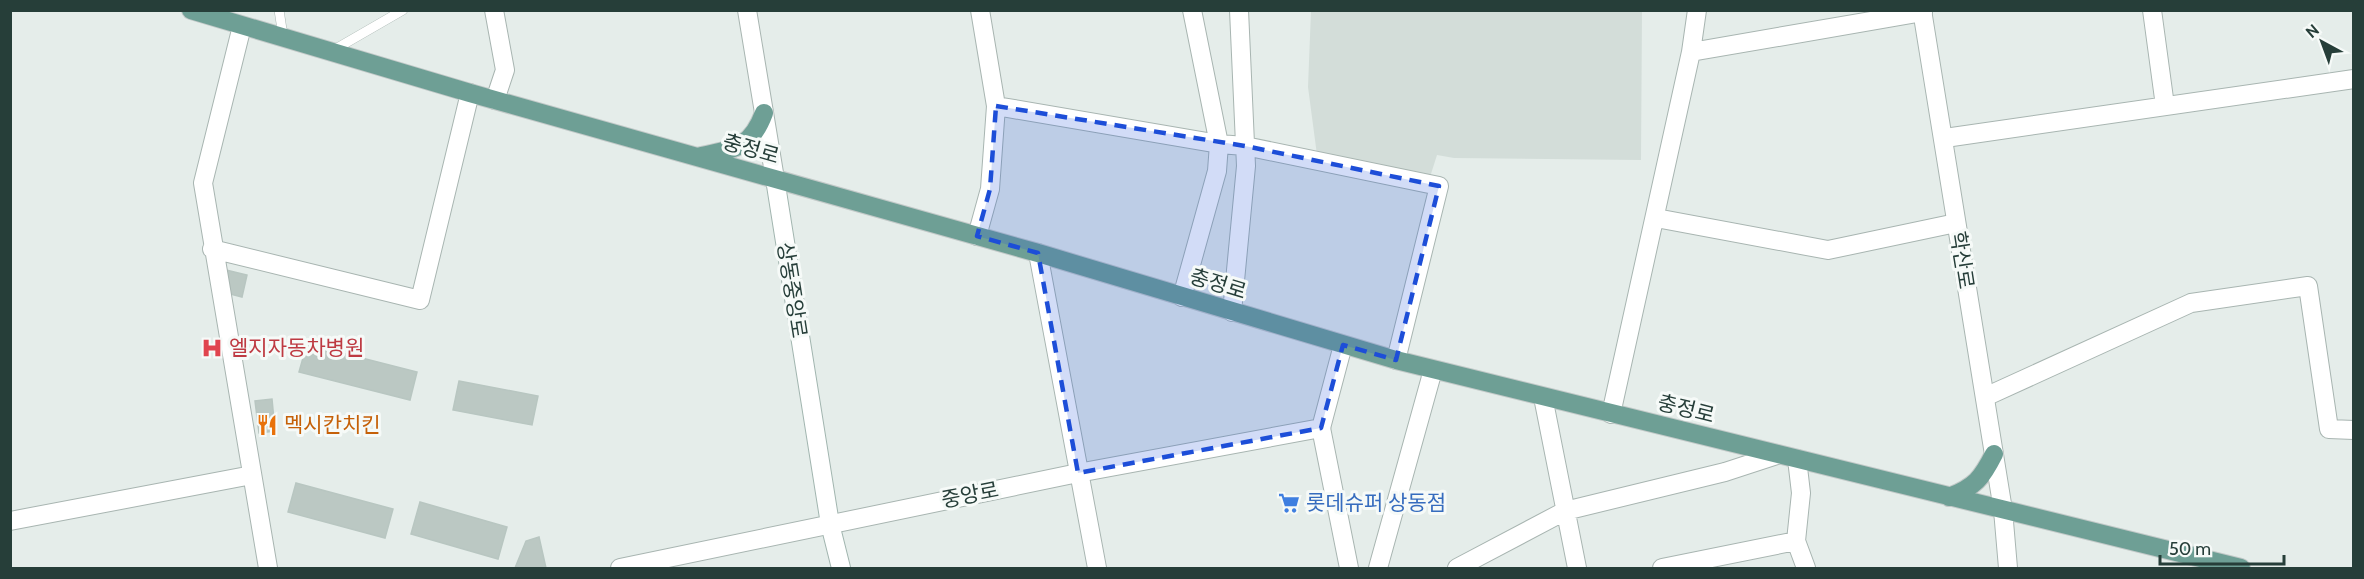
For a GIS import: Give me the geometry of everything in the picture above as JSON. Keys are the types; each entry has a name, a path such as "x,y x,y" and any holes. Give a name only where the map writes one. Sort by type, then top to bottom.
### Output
{"main road":[{"name":"충정로","path":"190,10 470,93 1038,253 1396,360 2241,568"},
{"path":"696,157 729,151 746,142 757,131 764,113"},
{"path":"1949,497 1968,490 1979,479 1994,454"}],"street":[{"path":"494,10 505,70 495,100"},
{"name":"상동중앙로","path":"747,10 830,524 842,568"},
{"path":"976,236 990,189 996,106 980,10"},
{"path":"1182,297 1217,171 1219,144 1192,10"},
{"path":"1232,312 1245,178 1239,10"},
{"path":"1611,414 1691,52 1696,10"},
{"path":"2152,10 2165,106"},
{"path":"1691,52 1923,11"},
{"name":"학산로","path":"1923,11 2003,510 2008,568"},
{"path":"242,26 203,183 212,249 268,568"},
{"path":"1945,138 2354,79"},
{"path":"212,249 420,300 470,93"},
{"path":"996,106 1219,144 1245,146 1439,186 1396,360"},
{"path":"1656,218 1828,250 1956,223"},
{"path":"1038,253 1097,568"},
{"path":"1985,397 2191,303 2308,286 2329,429 2354,430"},
{"path":"1343,345 1321,428 1349,568"},
{"path":"1378,568 1433,370"},
{"path":"1543,397 1577,568"},
{"name":"중앙로","path":"620,568 1078,473 1321,428"},
{"path":"1457,568 1564,511 1725,471 1777,454"},
{"path":"1797,459 1801,493 1796,541 1806,568"},
{"path":"10,521 252,475"},
{"path":"1662,568 1796,541"}],"lane":[{"path":"279,10 283,36"},
{"path":"332,51 403,10"}],"highlighted area":[{"path":"996,106 1245,146 1439,186 1396,360 1343,345 1321,428 1078,473 1038,253 977,236 990,189"}],"shaded area":[{"path":"1311,11 1642,11 1641,160 1454,158 1437,155 1430,177 1317,155 1308,87"}],"building":[{"path":"226,270 247,275 242,297 230,294"},
{"path":"307,344 417,372 410,400 299,372"},
{"path":"459,381 538,396 532,425 453,410"},
{"path":"272,399 275,431 259,433 255,401"},
{"path":"296,483 393,509 385,538 288,512"},
{"path":"420,502 507,527 498,559 411,534"},
{"path":"539,537 546,568 515,568 526,541"}],"place":[{"name":"엘지자동차병원","path":"212,348"},
{"name":"멕시칸치킨","path":"267,425"},
{"name":"롯데슈퍼 상동점","path":"1289,503"}]}
